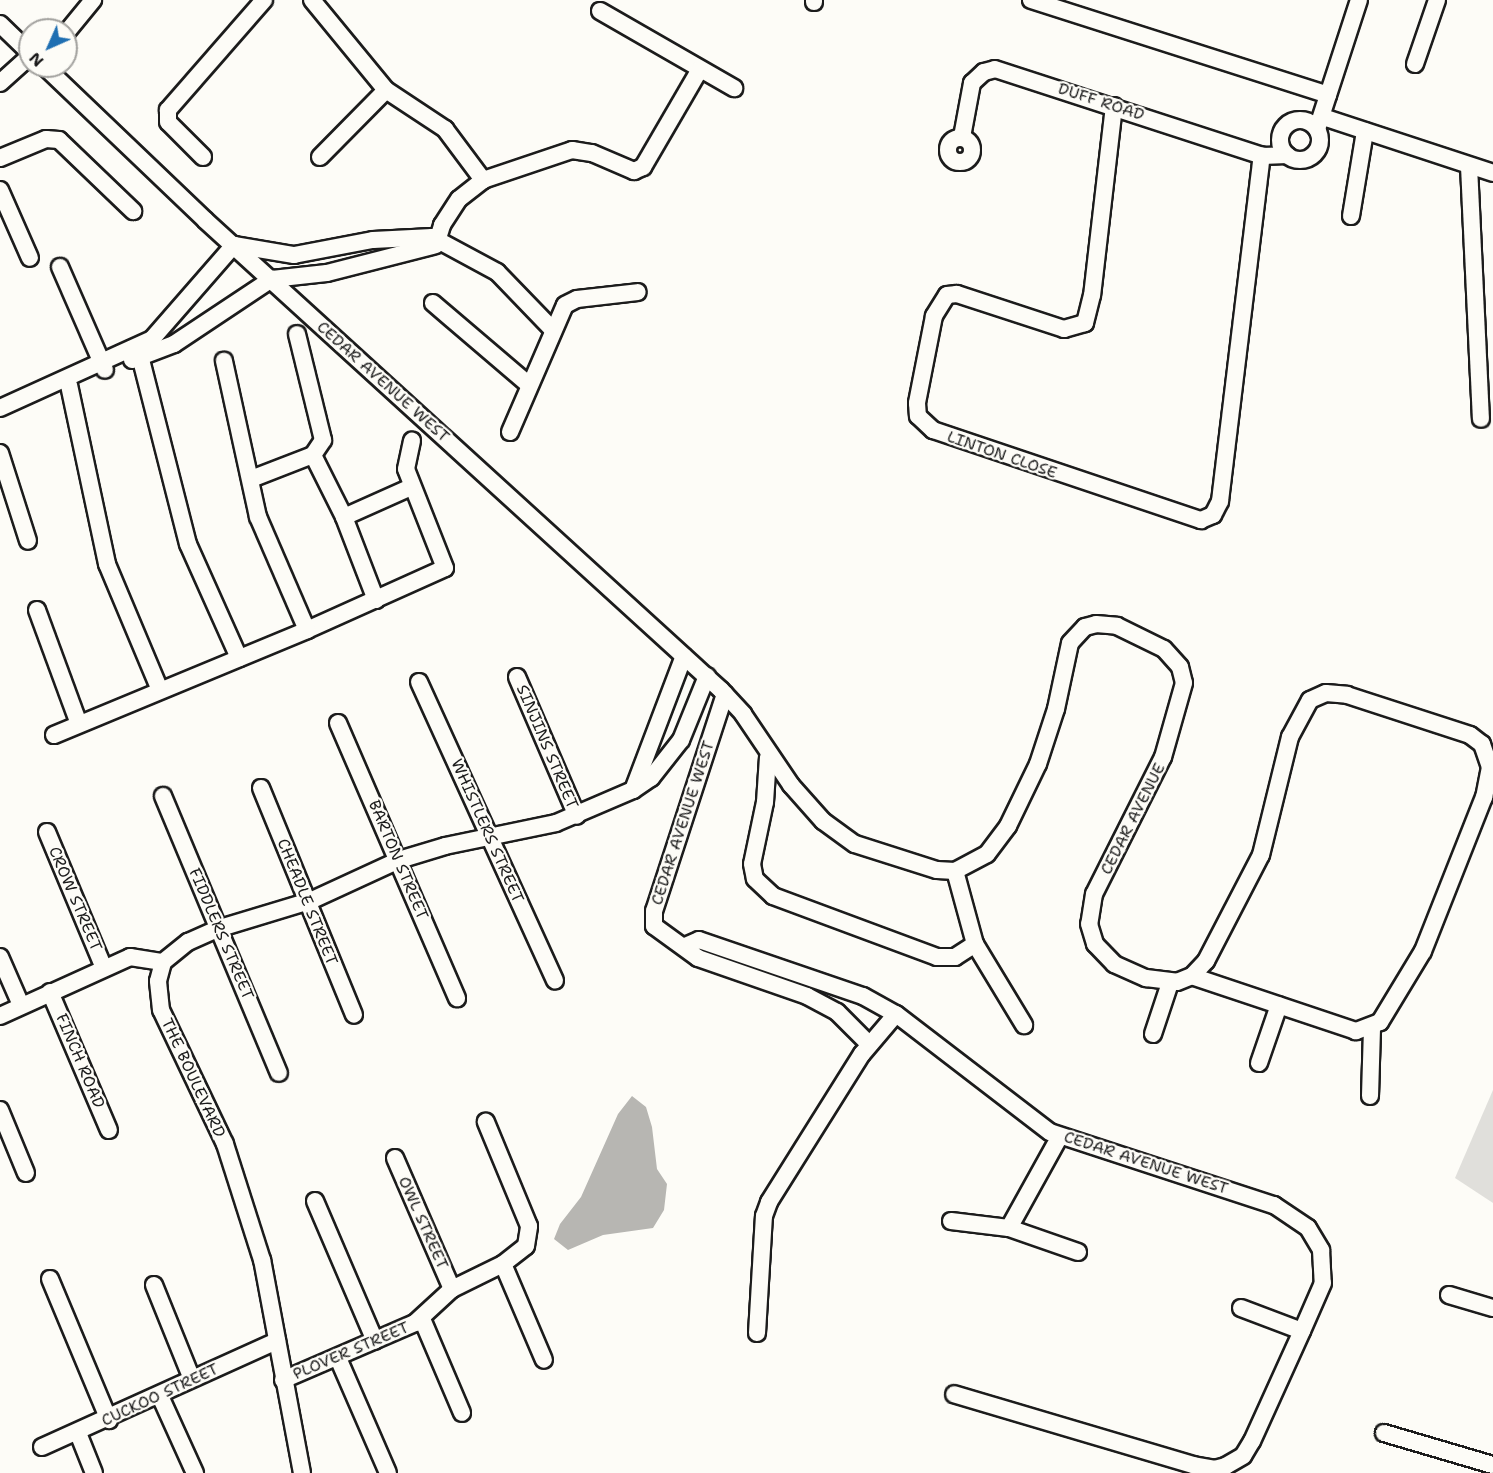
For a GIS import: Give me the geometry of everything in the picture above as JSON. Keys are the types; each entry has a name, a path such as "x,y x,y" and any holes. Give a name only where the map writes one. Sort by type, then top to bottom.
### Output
{"street":[{"path":"78,18 93,0"},
{"path":"203,157 168,122 168,110 264,0"},
{"path":"312,0 386,90 445,129 483,180"},
{"path":"1031,0 1328,94"},
{"path":"1359,0 1328,94 1320,123 1320,141 1315,153 1305,159 1287,155 1280,137 1287,125 1299,120 1320,123 1365,131 1493,173"},
{"path":"1415,64 1437,0"},
{"path":"600,11 734,88"},
{"path":"3,34 18,46"},
{"path":"0,83 18,66"},
{"path":"440,243 459,200 483,180 572,150 638,170 648,163 700,69"},
{"name":"DUFF ROAD","path":"962,137 972,83 989,70 1002,70 1262,156 1287,155"},
{"name":"CEDAR AVENUE WEST","path":"57,78 234,245 707,676 743,714 768,757"},
{"path":"320,157 386,90"},
{"name":"LINTON CLOSE","path":"1114,106 1088,318 1079,327 1064,329 957,294 942,298 934,316 917,403 924,424 943,436 1201,520 1212,515 1220,501 1262,156"},
{"path":"1351,216 1365,131"},
{"path":"0,158 46,139 60,140 134,211"},
{"path":"1470,166 1481,419"},
{"path":"0,190 30,258"},
{"path":"139,352 234,245 275,254 307,254 384,238 440,243 507,280 552,329"},
{"path":"384,238 387,257"},
{"path":"0,408 139,352 187,336 272,279 312,275 440,243"},
{"path":"307,254 312,275"},
{"path":"60,267 104,366"},
{"path":"510,432 552,329 570,302 638,292"},
{"path":"433,303 528,384"},
{"path":"251,478 313,455 321,446 323,432 297,334"},
{"path":"139,352 183,529 239,658"},
{"path":"224,361 258,517 307,630"},
{"path":"0,418 104,366"},
{"path":"69,385 107,564 160,690"},
{"path":"54,735 307,630 444,568 411,487 406,462 412,441"},
{"path":"0,453 28,541"},
{"path":"313,455 344,517 376,600"},
{"path":"344,517 411,487"},
{"path":"36,610 79,724"},
{"name":"CEDAR AVENUE","path":"955,871 987,854 1008,825 1053,722 1066,652 1075,636 1085,627 1106,624 1164,649 1183,673 1182,695 1157,772 1094,894 1089,924 1095,944 1114,964 1146,978 1170,983"},
{"path":"633,790 684,657"},
{"path":"0,1016 103,966 138,956 163,962 188,942 218,929 306,903 399,860 445,846 489,838 577,816 633,790 651,778 681,740 707,676"},
{"name":"SINJINS STREET","path":"516,677 577,816"},
{"name":"WHISTLERS STREET","path":"419,682 555,981"},
{"path":"1153,1034 1170,983 1192,975 1209,955 1263,849 1285,752 1300,712 1310,700 1326,693 1347,695 1470,735 1482,744 1491,767 1484,797 1423,951 1393,1005 1372,1028 1356,1031 1192,975"},
{"name":"CEDAR AVENUE WEST","path":"725,694 654,911 657,932 685,946 699,940 848,991 896,1014 1022,1112 1060,1136 1255,1198 1299,1219 1316,1238 1325,1273 1302,1331 1243,1456 1215,1469 954,1394"},
{"name":"BARTON STREET","path":"338,723 457,998"},
{"path":"768,757 811,808 846,839 925,867 955,871 975,944 1024,1025"},
{"path":"768,757 765,802 752,864 755,879 765,891 783,901 937,957 955,957 975,944"},
{"name":"CHEADLE STREET","path":"261,788 306,903 354,1015"},
{"name":"FIDDLERS STREET","path":"163,796 279,1073"},
{"name":"CROW STREET","path":"46,832 103,966"},
{"path":"685,946 698,958 807,996 837,1012 869,1044"},
{"path":"0,957 21,1005"},
{"name":"THE BOULEVARD","path":"163,962 158,981 161,1010 202,1093 244,1194 262,1260 302,1473"},
{"path":"837,1012 848,991"},
{"name":"FINCH ROAD","path":"50,992 109,1130"},
{"path":"1259,1063 1279,1005"},
{"path":"757,1333 766,1208 869,1044 896,1014"},
{"path":"1370,1096 1372,1028"},
{"path":"0,1110 26,1173"},
{"name":"PLOVER STREET","path":"283,1380 338,1358 422,1319 452,1289 503,1264 523,1249 530,1236 486,1122"},
{"path":"1009,1228 1060,1136"},
{"name":"OWL STREET","path":"395,1158 452,1289"},
{"path":"315,1202 375,1341"},
{"path":"951,1221 1009,1228 1078,1252"},
{"path":"503,1264 544,1360"},
{"path":"50,1279 109,1420"},
{"path":"154,1285 192,1379"},
{"path":"1449,1295 1493,1308"},
{"path":"1241,1308 1302,1331"},
{"path":"422,1319 462,1413"},
{"name":"CUCKOO STREET","path":"42,1447 109,1420 277,1341"},
{"path":"338,1358 388,1473"},
{"path":"160,1396 195,1473"},
{"path":"78,1433 94,1473"},
{"path":"1384,1433 1493,1465"}],"shaded area":[{"path":"1493,1090 1493,1203 1455,1178"},
{"path":"632,1096 646,1107 652,1127 657,1169 667,1184 664,1210 653,1228 603,1235 568,1250 554,1239 560,1224 581,1197 618,1114"}]}
